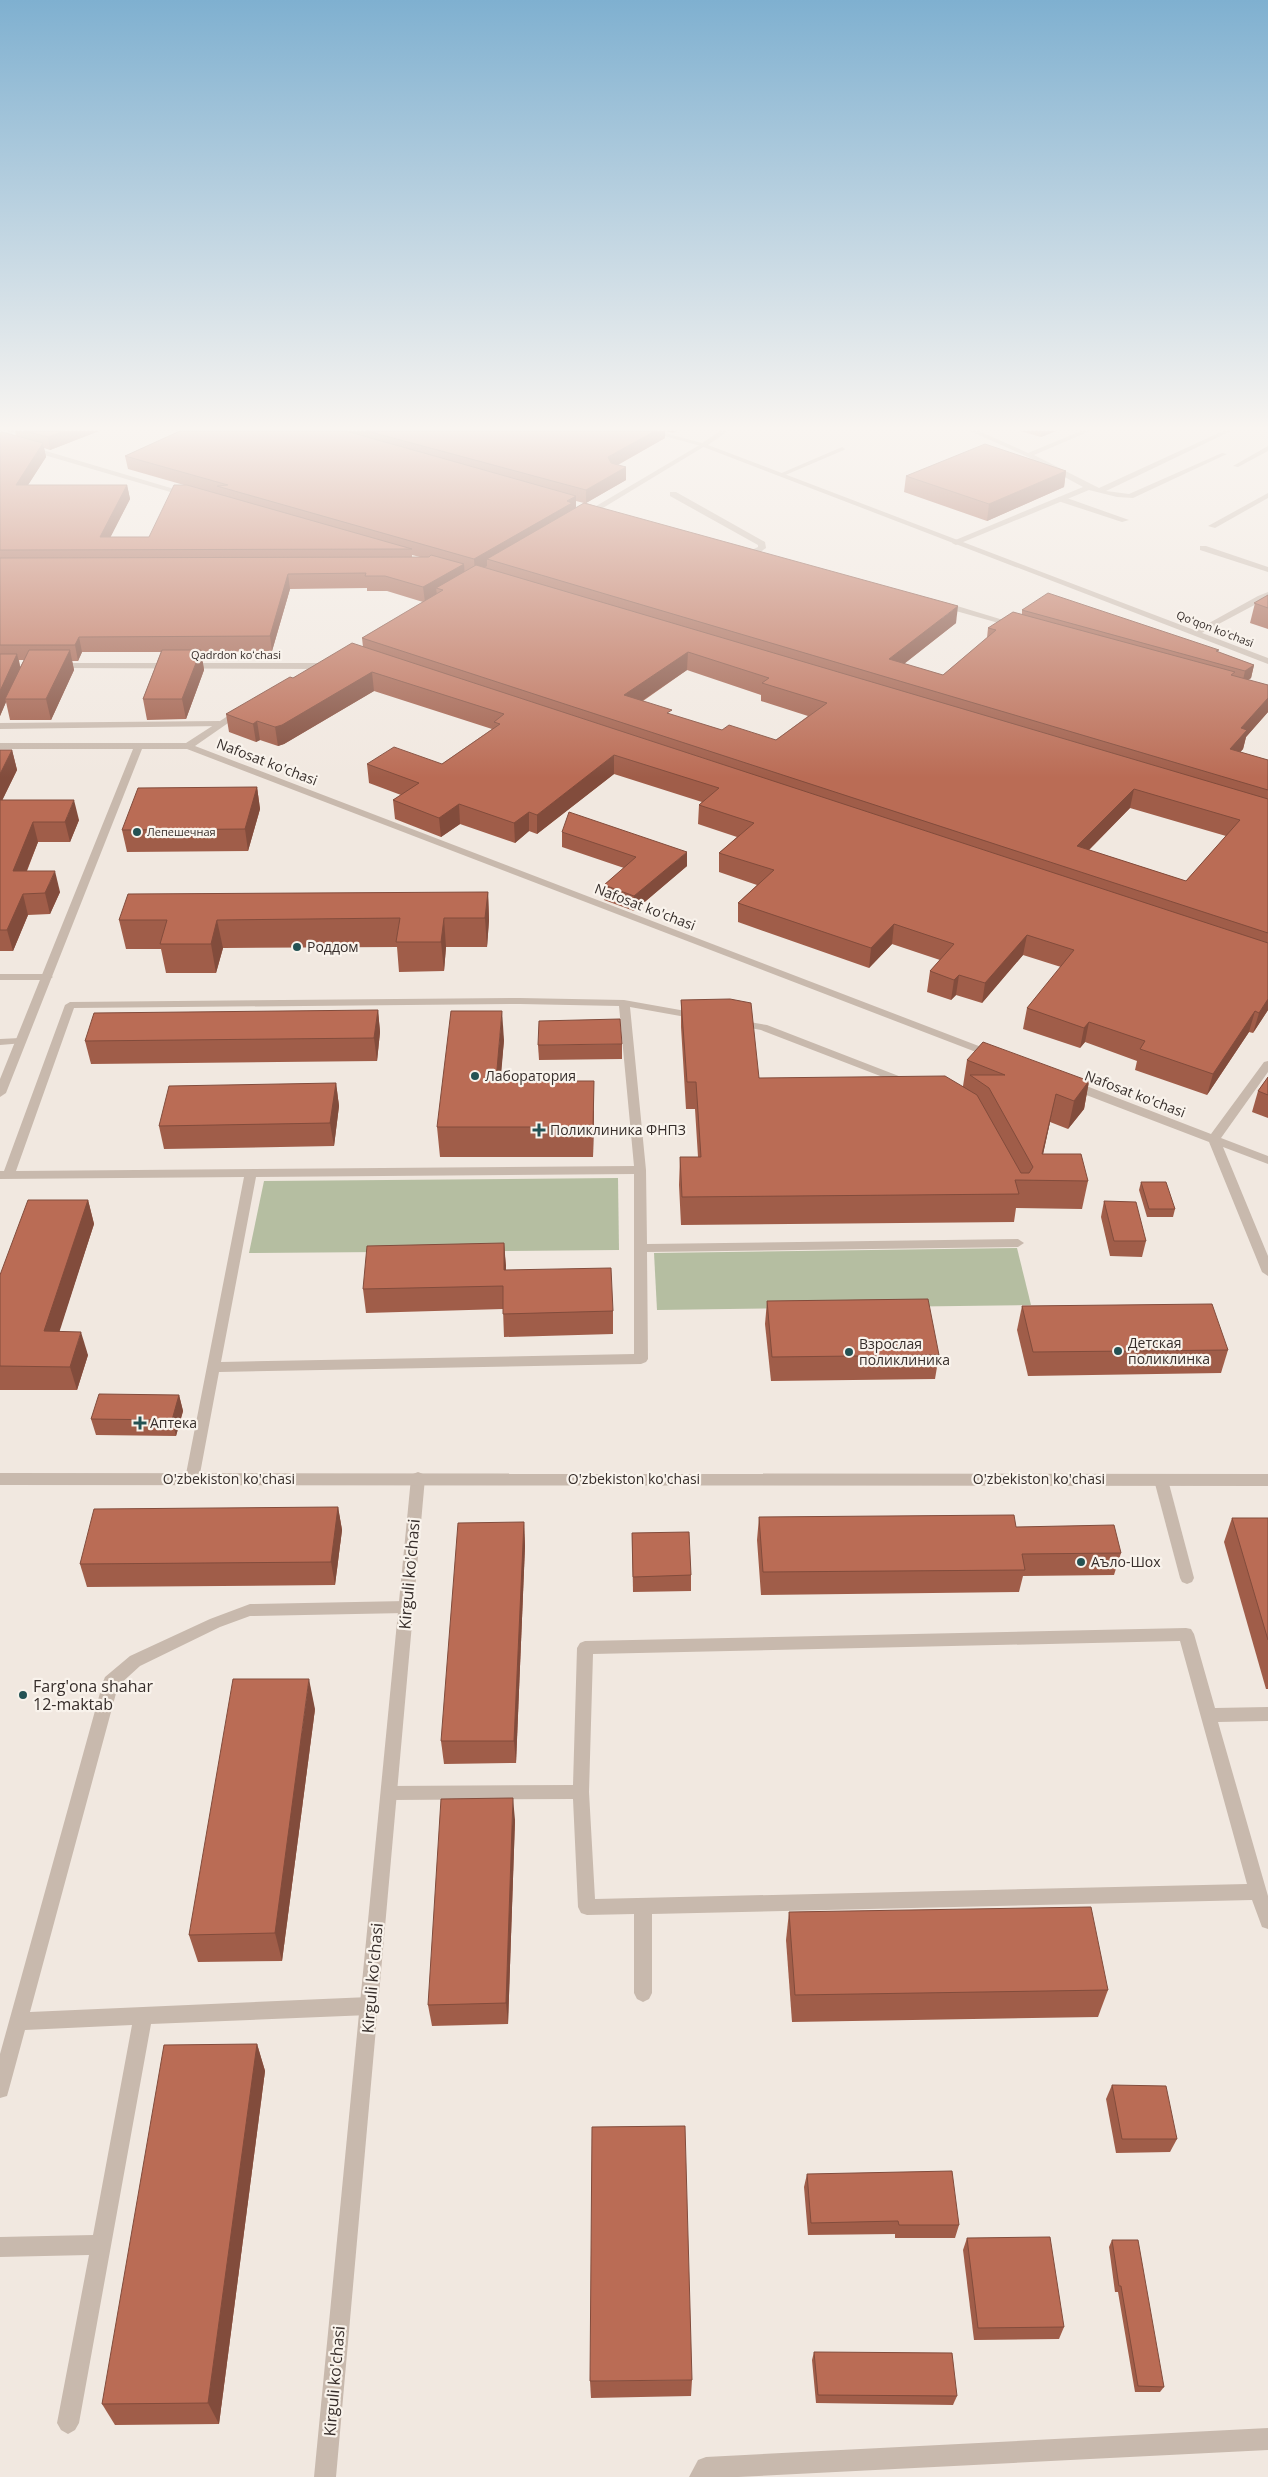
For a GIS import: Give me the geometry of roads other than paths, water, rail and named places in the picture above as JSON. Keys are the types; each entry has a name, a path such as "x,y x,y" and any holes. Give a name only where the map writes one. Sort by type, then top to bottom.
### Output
{"street":[{"path":"753,553 762,547"},
{"name":"Qoʻqon koʻchasi","path":"966,547 1268,661"},
{"path":"1203,548 1268,570"},
{"path":"743,551 762,556"},
{"path":"1196,633 1266,597"},
{"path":"932,602 1027,628"},
{"name":"Qadrdon koʻchasi","path":"49,666 326,664 305,676"},
{"path":"188,746 219,724 245,710"},
{"path":"2,725 219,724"},
{"name":"Nafosat ko'chasi","path":"0,746 188,746 999,1057"},
{"path":"0,1093 139,746"},
{"path":"0,977 48,977"},
{"path":"640,1170 5,1175 70,1005 510,1001 624,1002 706,1018"},
{"path":"214,1367 641,1359 640,1170 624,1002"},
{"path":"725,1021 764,1027 917,1086"},
{"path":"0,1042 20,1042"},
{"path":"1268,1064 1214,1139 1268,1272"},
{"name":"Nafosat ko'chasi","path":"1064,1082 1268,1160"},
{"path":"192,1478 251,1173"},
{"path":"640,1248 1018,1243"},
{"name":"Kirguli ko'chasi","path":"325,2477 418,1478"},
{"name":"O'zbekiston ko'chasi","path":"0,1479 1268,1480"},
{"path":"1161,1480 1187,1578"},
{"path":"0,2089 110,1682 134,1661 215,1623 250,1610 406,1607"},
{"path":"1258,1892 587,1907 581,1792 584,1648 1186,1634 1258,1892 1268,1921"},
{"path":"1209,1716 1268,1714"},
{"path":"389,1794 581,1792"},
{"path":"643,1906 643,1993"},
{"path":"18,2021 369,2006"},
{"path":"68,2423 143,2016"},
{"path":"0,2247 101,2246"},
{"path":"700,2477 706,2468 1268,2438"}],"place":[{"name":"Лепешечная","path":"137,832"},
{"name":"Роддом","path":"297,947"},
{"name":"Лаборатория","path":"475,1076"},
{"name":"Поликлиника ФНПЗ","path":"539,1130"},
{"name":"Детская поликлинка","path":"1118,1351"},
{"name":"Взрослая поликлиника","path":"849,1352"},
{"name":"Аптека","path":"140,1423"},
{"name":"Аъло-Шох","path":"1081,1562"},
{"name":"Farg'ona shahar 12-maktab","path":"23,1695"}]}
